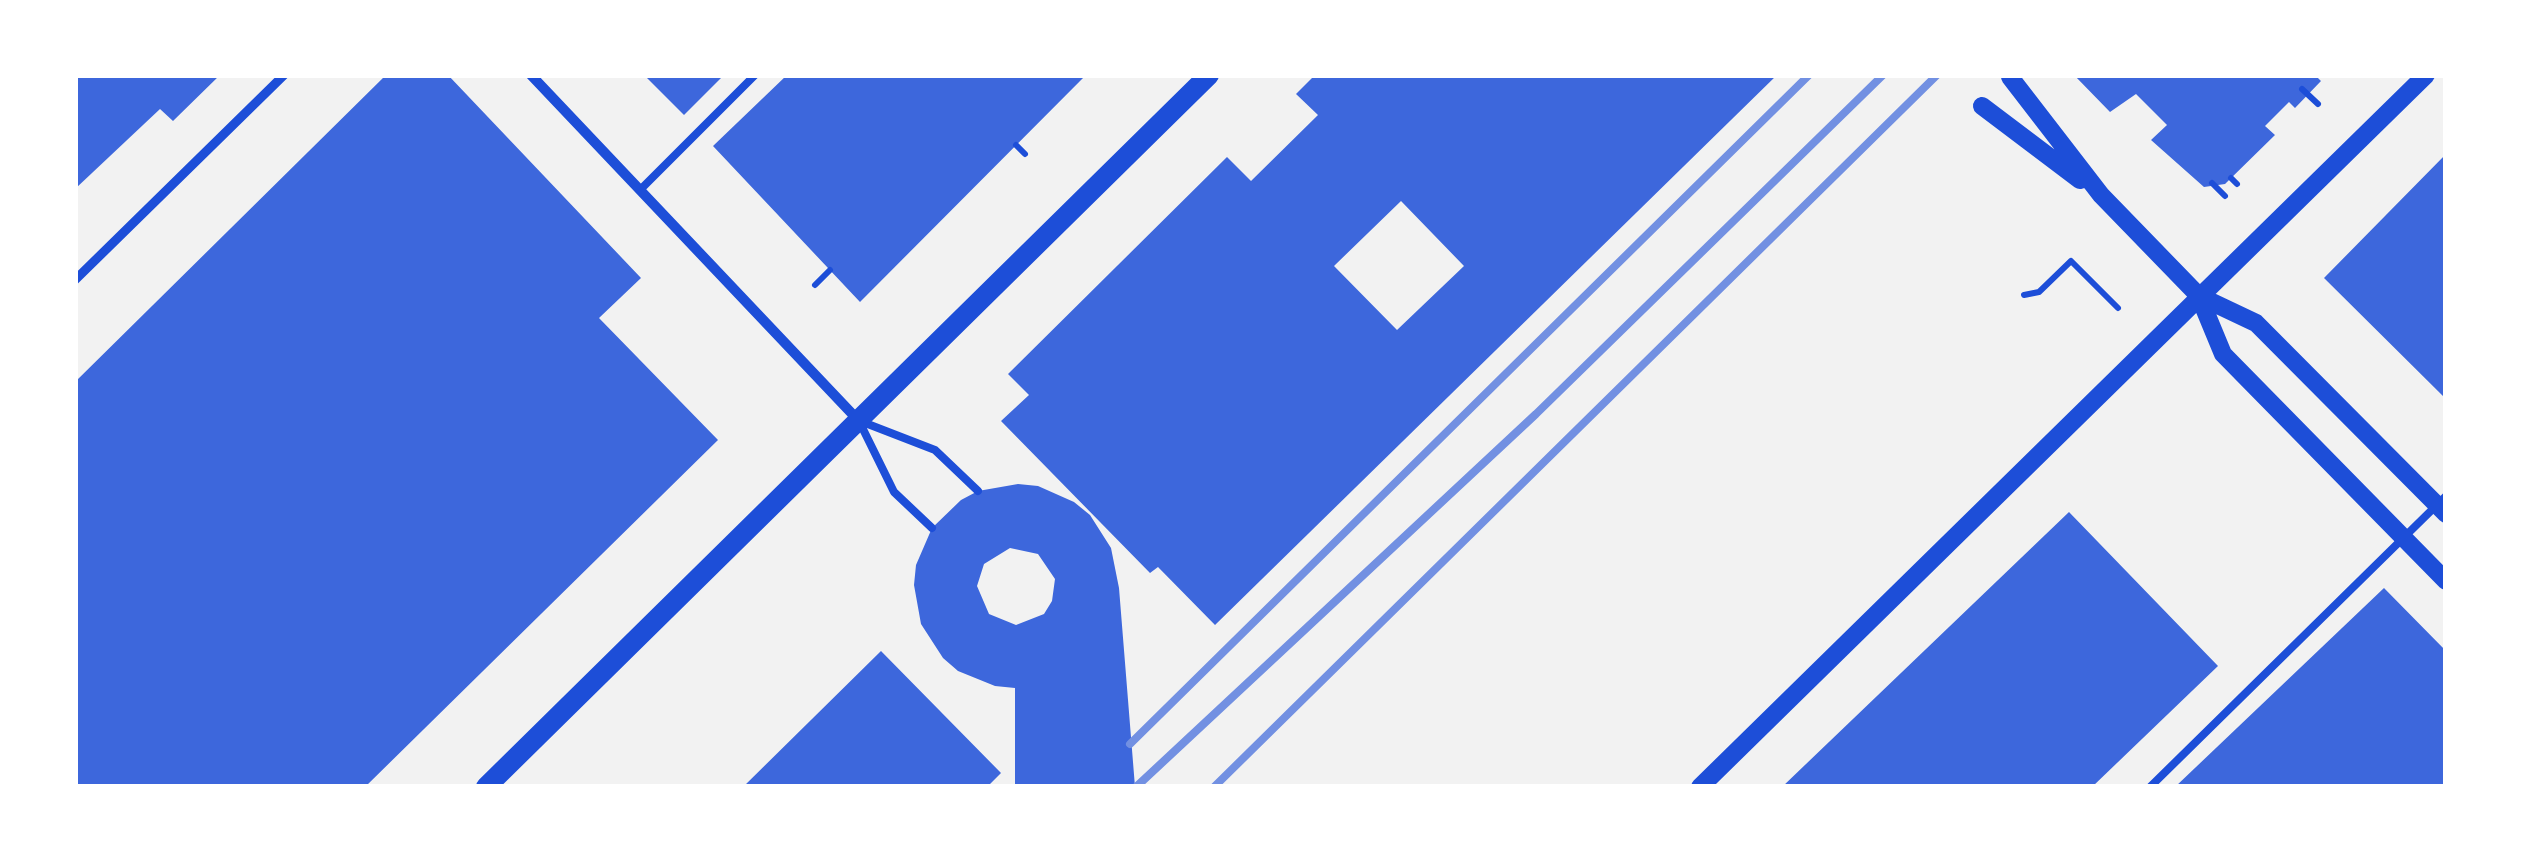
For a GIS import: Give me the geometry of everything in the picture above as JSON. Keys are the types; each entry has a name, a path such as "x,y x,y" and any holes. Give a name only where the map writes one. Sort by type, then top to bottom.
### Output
{"main road":[{"path":"486,787 1209,75"}],"street":[{"path":"75,280 284,75"},
{"path":"531,75 859,421"},
{"path":"1700,787 2426,75"},
{"path":"2010,78 2100,196 2199,296 2256,323 2443,505"},
{"path":"1982,106 2100,196"},
{"path":"2199,296 2223,354 2446,581"}],"lane":[{"path":"640,190 755,75"},
{"path":"859,421 936,450 978,491"},
{"path":"859,421 894,492 932,528"},
{"path":"2150,787 2404,538 2443,505"}],"path":[{"path":"2302,89 2318,104"},
{"path":"1016,146 1024,154"},
{"path":"2212,184 2225,196"},
{"path":"2024,295 2040,292 2071,260 2118,308"},
{"path":"814,286 830,270"}],"building":[{"path":"75,75 220,75 173,121 160,109 75,189"},
{"path":"386,75 448,75 641,278 599,318 718,440 365,787 75,787 75,382"},
{"path":"644,75 724,75 684,115"},
{"path":"787,75 1086,75 860,302 713,146"},
{"path":"1315,75 1777,75 1215,625 1158,567 1150,573 1001,421 1029,395 1008,374 1227,157 1251,181 1318,115 1296,94","holes":["1401,201 1464,266 1397,330 1334,266"]},
{"path":"2074,75 2315,75 2321,81 2295,108 2289,102 2265,126 2275,135 2225,184 2204,187 2151,140 2167,125 2136,94 2110,112"},
{"path":"2446,154 2446,399 2324,278"},
{"path":"1018,484 1038,486 1074,502 1090,515 1111,548 1119,588 1135,787 1015,787 1015,688 995,686 958,671 943,658 921,624 914,585 916,565 932,528 961,500 978,491","holes":["1010,548 1038,554 1055,579 1052,601 1044,614 1016,625 989,614 977,586 984,564"]},
{"path":"2069,512 2218,666 2092,787 1782,787"},
{"path":"2384,588 2446,651 2446,787 2175,787"},
{"path":"881,651 1001,773 987,787 743,787"}],"railway":[{"path":"1130,744 1809,75"},
{"path":"1136,787 1536,414 1883,75"},
{"path":"1214,787 1937,75"}]}
